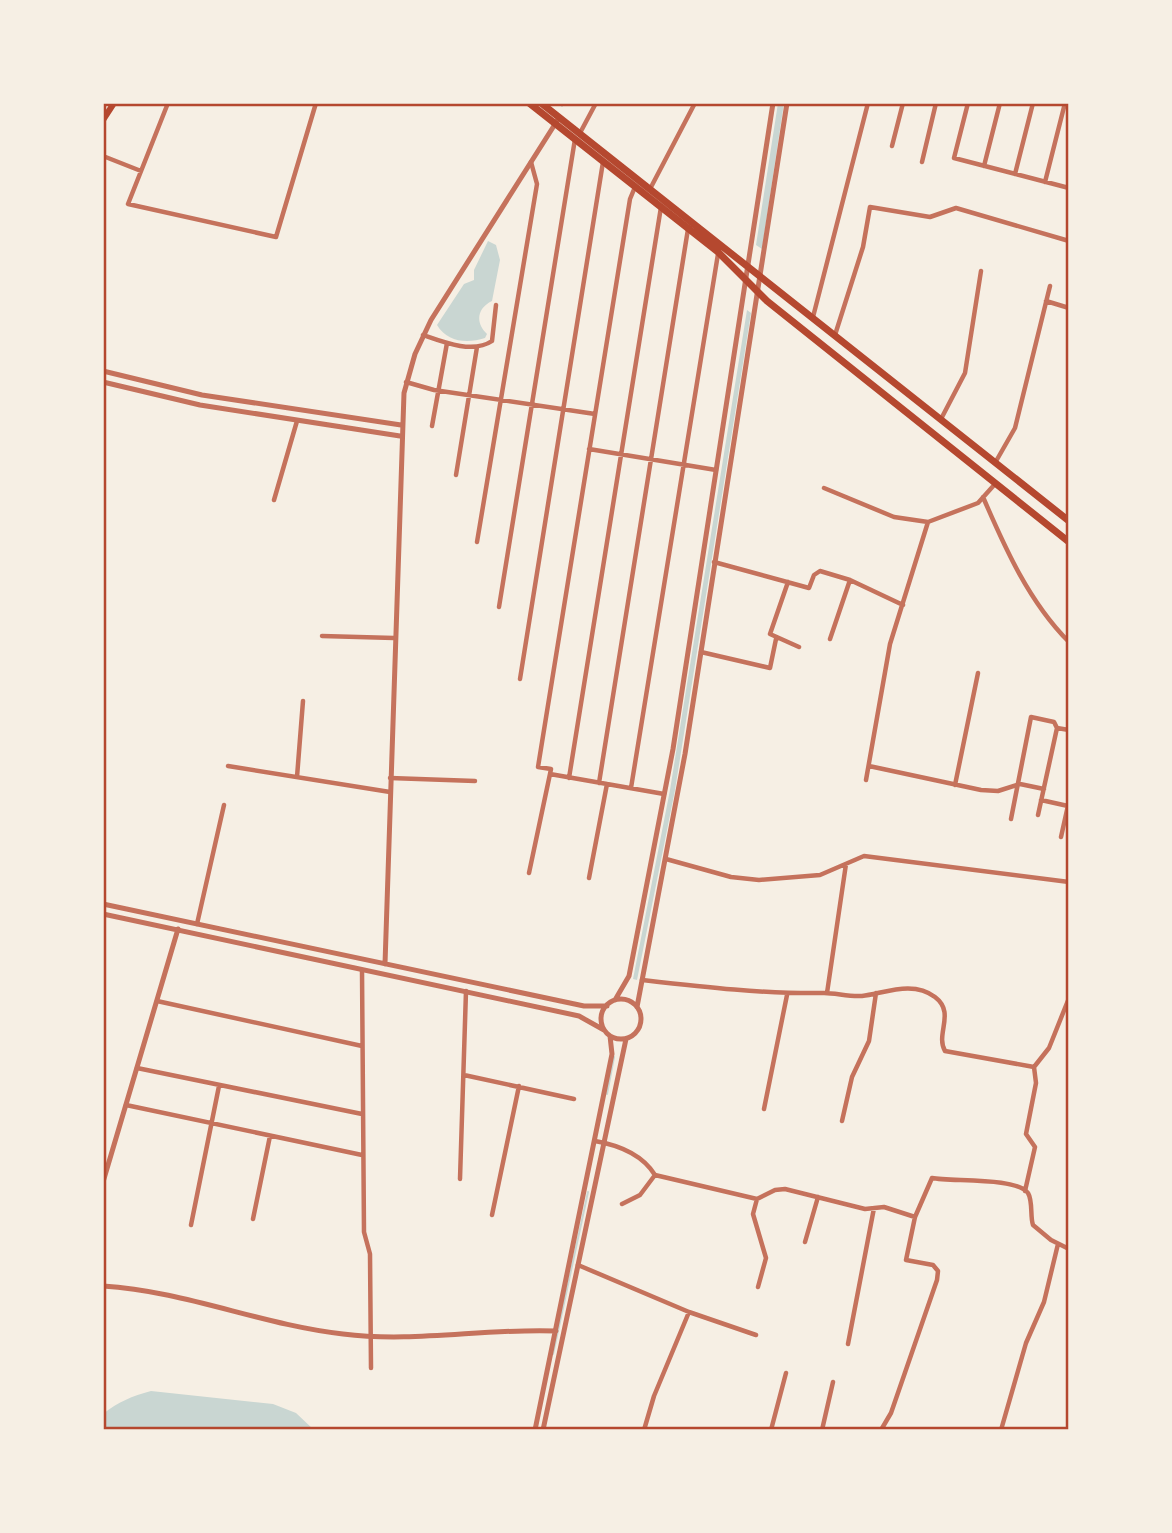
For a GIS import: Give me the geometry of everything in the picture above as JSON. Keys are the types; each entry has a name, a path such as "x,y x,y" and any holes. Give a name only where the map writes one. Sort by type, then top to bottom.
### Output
{"main road":[{"path":"103,120 114,103"},
{"path":"529,103 650,190 760,275 1069,521"},
{"path":"541,103 557,121"},
{"path":"577,137 603,162 718,253 757,291 1069,542"}],"street":[{"path":"168,103 128,204 276,237 316,103"},
{"path":"499,607 577,137 596,103"},
{"path":"650,190 695,103"},
{"path":"604,1030 601,1017 629,976 665,794 773,103"},
{"path":"610,1036 626,1039 637,1033 641,1025 637,1007 666,859 701,652 787,103"},
{"path":"813,317 868,103"},
{"path":"892,146 903,103"},
{"path":"922,162 936,103"},
{"path":"968,103 954,158 1069,188"},
{"path":"984,166 1000,103"},
{"path":"1015,174 1033,103"},
{"path":"1045,182 1065,103"},
{"path":"385,964 400,436 406,382 423,335 557,121"},
{"path":"103,156 141,171"},
{"path":"477,542 537,184 531,162"},
{"path":"520,679 603,162"},
{"path":"529,873 551,769 538,767 635,187"},
{"path":"569,778 661,207"},
{"path":"835,335 863,247 870,207 930,217 956,208 1069,240"},
{"path":"599,783 688,229"},
{"path":"631,788 718,253"},
{"path":"941,419 965,373 981,271"},
{"path":"995,463 1014,428 1051,286"},
{"path":"1046,301 1069,308"},
{"path":"423,335 447,343 477,347 492,341 496,305"},
{"path":"432,426 447,343"},
{"path":"456,475 477,347"},
{"path":"103,371 202,395 401,425"},
{"path":"103,382 200,405 400,436"},
{"path":"406,382 438,391 595,414"},
{"path":"274,500 297,421"},
{"path":"589,450 716,470"},
{"path":"824,488 894,517 928,522 978,503 995,483"},
{"path":"983,497 1003,543 1037,603 1069,642"},
{"path":"866,780 890,644 928,522"},
{"path":"715,562 808,587 814,575 820,571 850,580 903,605"},
{"path":"830,639 850,580"},
{"path":"788,582 770,629 771,636 799,647"},
{"path":"322,636 394,638"},
{"path":"701,652 770,668 776,639"},
{"path":"955,785 978,673"},
{"path":"296,777 303,701"},
{"path":"1010,818 1031,717 1054,722 1057,728 1038,815"},
{"path":"1057,728 1069,730"},
{"path":"228,766 390,792"},
{"path":"869,766 998,792 1017,784 1044,789"},
{"path":"550,774 665,794"},
{"path":"390,778 475,781"},
{"path":"589,877 607,784"},
{"path":"1041,800 1068,804 1060,837"},
{"path":"197,925 224,805"},
{"path":"666,859 731,877 771,880 820,875 864,856 1069,882"},
{"path":"827,993 846,864"},
{"path":"103,904 584,1006 607,1006"},
{"path":"103,914 579,1016 610,1036 613,1050 535,1430"},
{"path":"103,1182 178,929"},
{"path":"362,970 362,1155 364,1232 370,1254 371,1368"},
{"path":"642,980 787,995 827,993 859,996 901,988 927,992 937,999 946,1015 943,1045 946,1051 1034,1067"},
{"path":"460,1179 466,991"},
{"path":"842,1121 852,1077 869,1041 876,993"},
{"path":"764,1109 787,995"},
{"path":"1025,1191 1035,1147 1026,1134 1036,1083 1034,1067 1049,1048 1069,998"},
{"path":"615,1000 630,1001 637,1007"},
{"path":"157,1001 362,1046"},
{"path":"543,1430 626,1039"},
{"path":"137,1068 362,1114"},
{"path":"464,1074 574,1098"},
{"path":"191,1225 219,1086"},
{"path":"492,1215 519,1086"},
{"path":"127,1105 362,1155"},
{"path":"253,1219 270,1136"},
{"path":"595,1141 643,1160 654,1175 757,1199 779,1188 865,1209 884,1207 915,1217"},
{"path":"622,1205 640,1195 654,1175"},
{"path":"881,1430 891,1413 937,1280 938,1271 933,1265 906,1260 915,1217 932,1178 952,1182 982,1179 1025,1191 1029,1196 1033,1225 1069,1249"},
{"path":"805,1242 818,1197"},
{"path":"757,1199 754,1214 766,1258 758,1287"},
{"path":"848,1344 874,1208"},
{"path":"1001,1430 1026,1343 1044,1302 1058,1244"},
{"path":"578,1265 689,1312 756,1335"},
{"path":"103,1286 142,1290 302,1329 371,1337 556,1331"},
{"path":"644,1430 654,1396 689,1312"},
{"path":"771,1430 786,1373"},
{"path":"822,1430 833,1382"}],"shaded area":[{"path":"778,103 784,103 762,249 756,245"},
{"path":"488,241 496,245 500,260 492,301 483,308 479,316 487,334 485,338 471,341 452,338 437,325 464,284 474,280 474,270"},
{"path":"747,310 751,313 675,790 637,980 633,979 670,790"},
{"path":"151,1391 273,1404 296,1413 314,1430 103,1430 103,1414 125,1400"}],"waterway":[{"path":"607,1094 614,1057"},
{"path":"553,1354 588,1192"}]}
